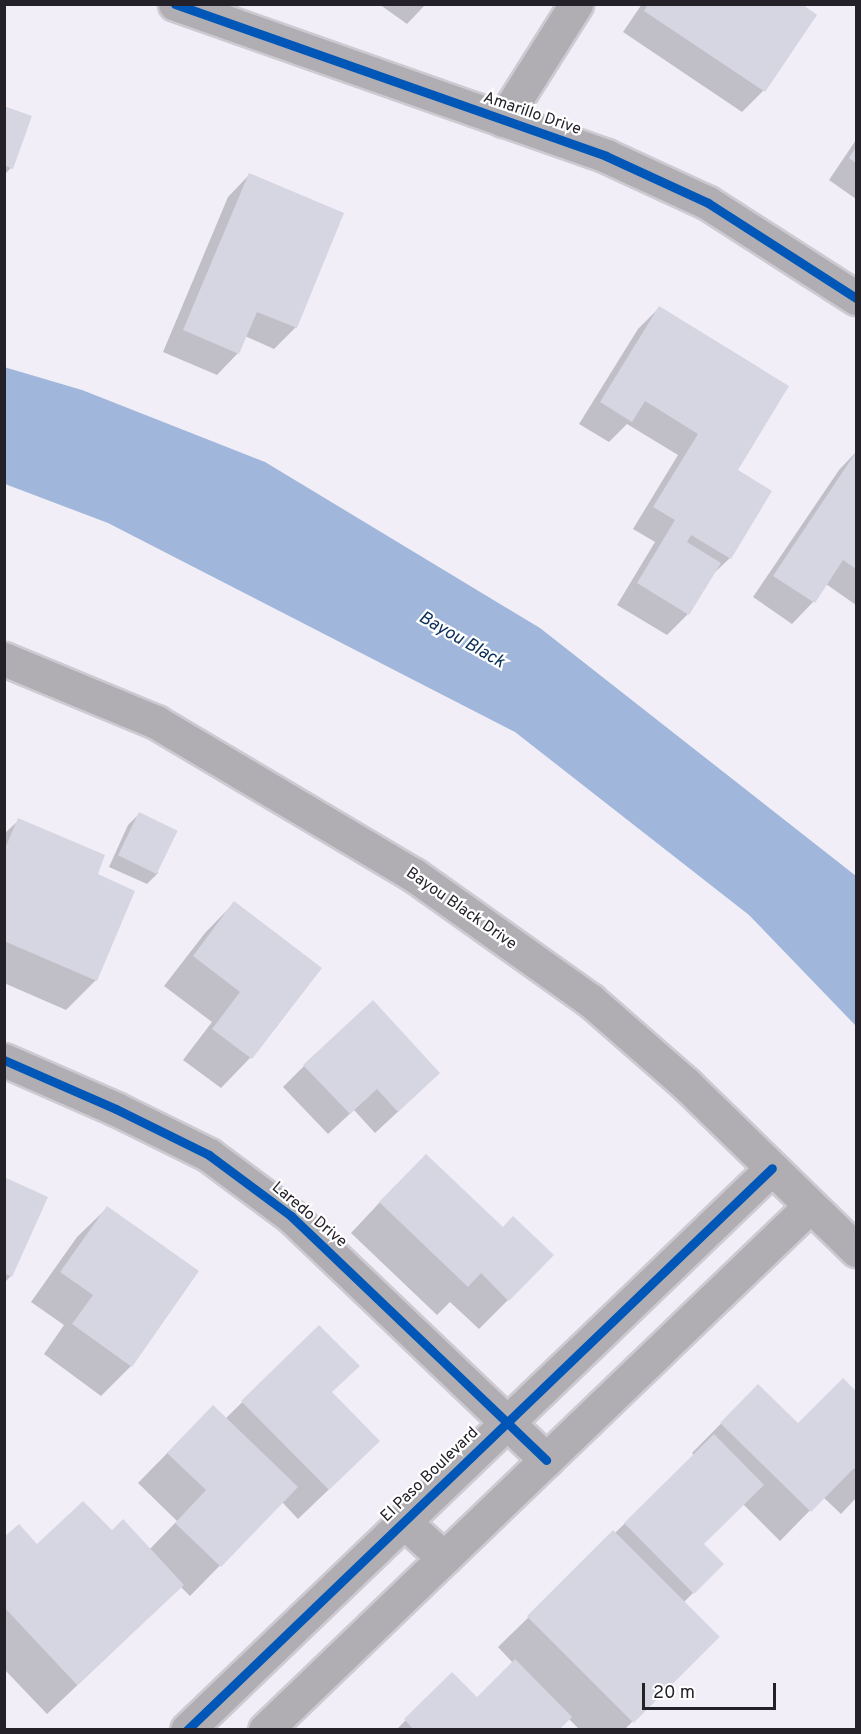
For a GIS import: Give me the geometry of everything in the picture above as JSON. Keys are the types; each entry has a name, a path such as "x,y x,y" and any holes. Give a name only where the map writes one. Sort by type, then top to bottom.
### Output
{"main road":[{"name":"Bayou Black Drive","path":"4,659 156,722 414,875 590,1000 687,1084 856,1250"}],"street":[{"name":"Amarillo Drive","path":"175,4 606,156 708,203 856,298"},
{"path":"503,120 576,4"},
{"name":"Laredo Drive","path":"4,1060 116,1109 209,1155 291,1216 546,1460"},
{"name":"El Paso Boulevard","path":"187,1730 772,1168"},
{"path":"265,1730 810,1206"},
{"path":"403,1521 444,1558"}],"water":[{"name":"Bayou Black","path":"4,367 82,390 265,462 540,628 856,876 856,1026 749,915 515,732 108,523 5,484"}],"building":[{"path":"648,4 802,4 817,15 765,92 644,11"},
{"path":"4,106 32,116 13,169 4,165"},
{"path":"856,147 856,163 849,158"},
{"path":"249,173 344,213 297,328 257,312 239,354 183,330"},
{"path":"659,306 789,386 738,470 772,491 731,559 691,535 687,542 721,563 689,615 637,583 675,520 653,507 698,434 645,401 632,422 600,402"},
{"path":"856,452 856,569 843,560 815,603 773,576"},
{"path":"139,812 178,831 157,874 118,855"},
{"path":"18,818 105,855 98,874 135,891 97,981 4,941 4,851"},
{"path":"234,901 322,968 252,1059 212,1029 240,992 193,956"},
{"path":"373,1000 440,1073 398,1112 377,1089 350,1114 303,1065"},
{"path":"426,1154 503,1227 513,1216 554,1255 509,1301 481,1273 468,1287 379,1202"},
{"path":"4,1177 48,1197 12,1277 4,1273"},
{"path":"107,1206 199,1271 132,1367 72,1324 93,1295 60,1272"},
{"path":"319,1325 360,1366 332,1392 380,1441 329,1490 241,1401"},
{"path":"843,1378 856,1391 856,1471 854,1468 811,1512 720,1423 758,1384 798,1423"},
{"path":"213,1405 298,1487 221,1567 175,1523 206,1490 167,1453"},
{"path":"714,1434 764,1485 704,1544 724,1564 694,1594 624,1523"},
{"path":"83,1501 112,1530 123,1519 184,1585 77,1685 4,1607 4,1537 19,1524 37,1544"},
{"path":"613,1530 720,1637 634,1723 527,1616"},
{"path":"515,1659 572,1717 559,1730 414,1730 404,1719 452,1672 477,1697"}],"cycle path":[{"path":"175,4 606,156 708,203 856,298"},
{"path":"4,1060 116,1109 209,1155 291,1216 546,1460"},
{"path":"187,1730 772,1168"}]}
